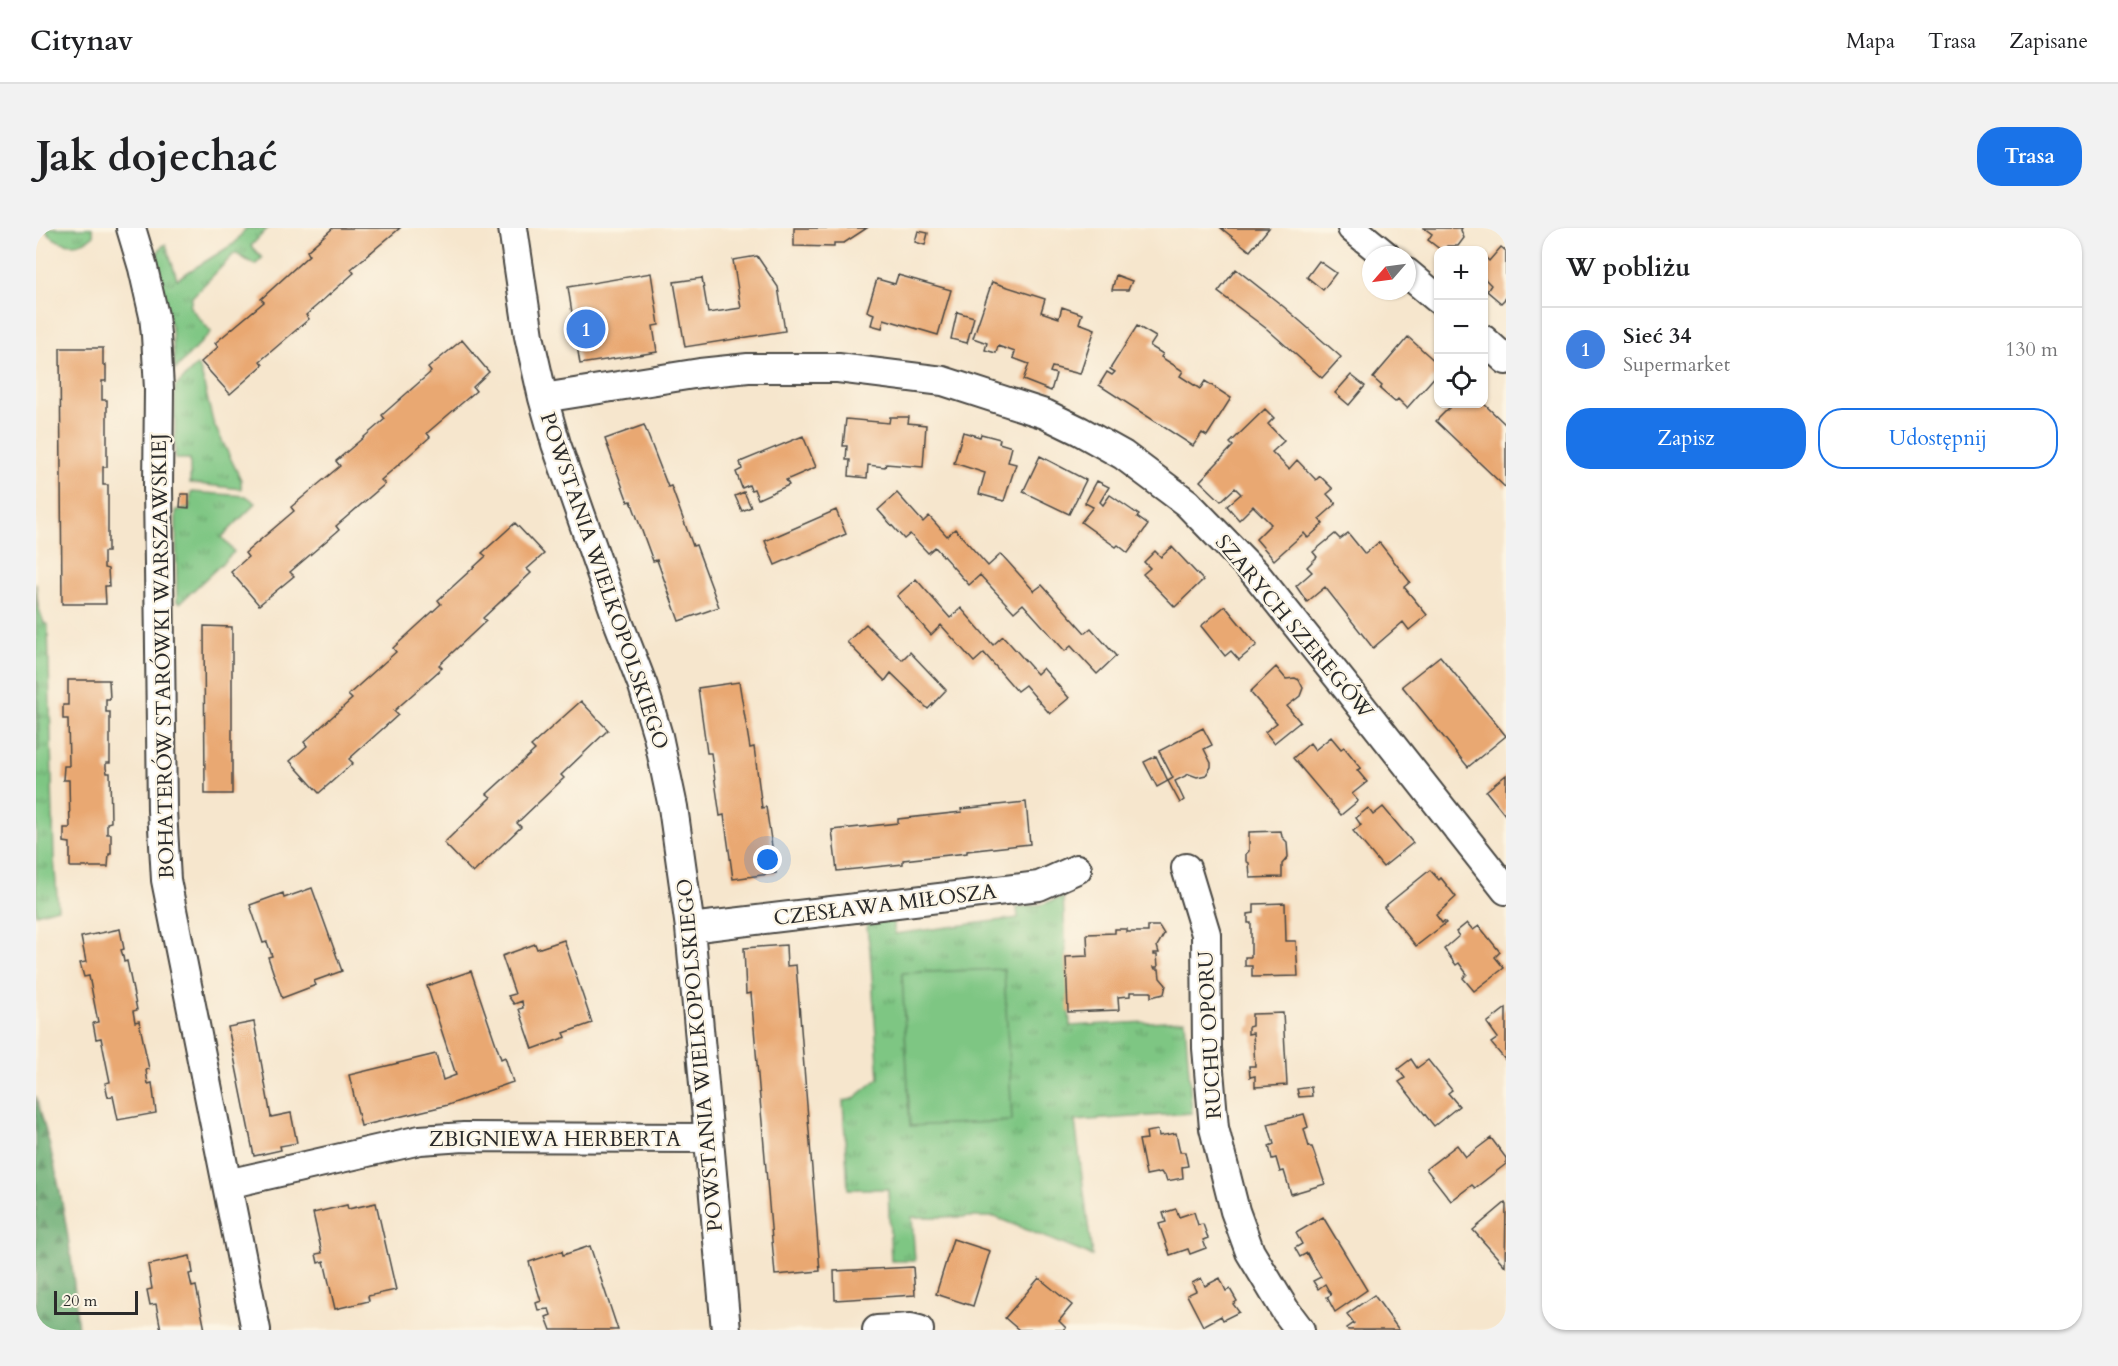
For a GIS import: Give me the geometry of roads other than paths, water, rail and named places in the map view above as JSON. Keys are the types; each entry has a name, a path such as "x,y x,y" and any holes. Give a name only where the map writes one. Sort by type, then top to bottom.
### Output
{"street":[{"name":"BOHATERÓW STARÓWKI WARSZAWSKIEJ","path":"131,228 154,316 159,388 162,798 166,880 256,1330"},
{"name":"POWSTANIA WIELKOPOLSKIEGO","path":"513,228 529,336 543,398 556,444 643,686 658,736 674,807 690,928 726,1330"},
{"path":"1352,228 1374,246"},
{"path":"1416,281 1434,296"},
{"path":"1488,344 1506,360"},
{"name":"SZARYCH SZEREGÓW","path":"543,398 738,369 838,368 943,381 1045,414 1080,431 1123,455 1187,503 1255,573 1506,890"},
{"name":"RUCHU OPORU","path":"1186,868 1206,934 1208,1048 1214,1128 1235,1211 1250,1252 1285,1310 1300,1330"},
{"name":"CZESŁAWA MIŁOSZA","path":"690,928 1039,886 1077,869"},
{"name":"ZBIGNIEWA HERBERTA","path":"227,1184 420,1140 464,1137 707,1138"},
{"path":"877,1330 911,1328 919,1330"}],"place":[{"name":"Sieć 34","path":"586,329"}]}
